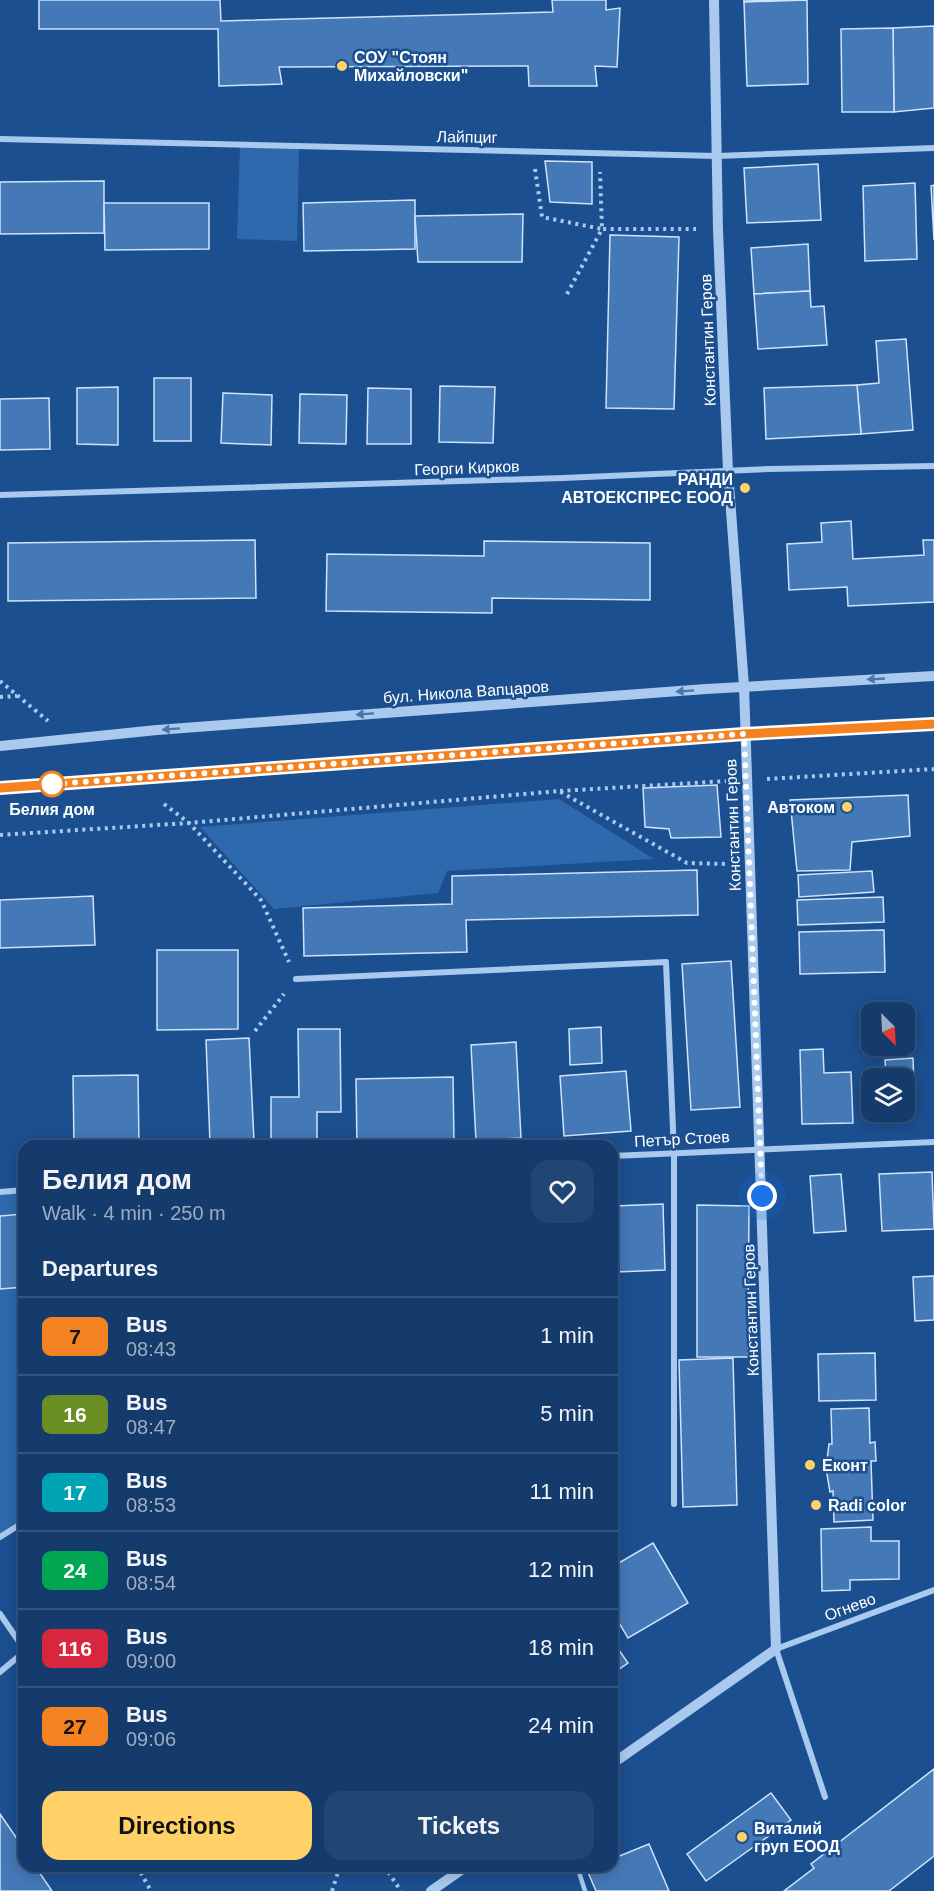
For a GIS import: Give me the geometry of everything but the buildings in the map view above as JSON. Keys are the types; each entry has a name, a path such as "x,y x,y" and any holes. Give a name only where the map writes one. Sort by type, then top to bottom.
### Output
{"street":[{"name":"Константин Геров","path":"714,0 718,230 728,471 744,686 776,1649"},
{"name":"Лайпциг","path":"0,139 717,156 934,148"},
{"name":"Георги Кирков","path":"0,495 934,466"},
{"name":"бул. Никола Вапцаров","path":"0,746 157,730 744,686 934,676"},
{"path":"0,788 744,734 934,724"},
{"path":"296,979 666,962 674,1153 674,1504"},
{"name":"Петър Стоев","path":"618,1156 934,1142"},
{"path":"0,1192 18,1190"},
{"path":"0,1537 18,1526"},
{"name":"Огнево","path":"776,1649 934,1590"},
{"path":"0,1614 18,1642"},
{"path":"618,1760 776,1649 825,1797"},
{"path":"0,1672 18,1656"},
{"path":"431,1891 458,1872"}],"lane":[{"path":"579,1872 585,1891"}],"path":[{"path":"533,152 542,217 602,229 718,230"},
{"path":"567,294 602,229 600,153"},
{"path":"0,681 56,727"},
{"path":"0,697 18,696"},
{"path":"746,780 934,769"},
{"path":"0,835 189,823 559,791 730,780"},
{"path":"559,791 687,863 734,865"},
{"path":"164,804 189,823 261,900 296,979 255,1030"},
{"path":"140,1872 151,1891"},
{"path":"332,1891 338,1872"},
{"path":"388,1872 401,1891"}],"shaded area":[{"path":"240,145 299,147 297,241 237,239"},
{"path":"559,799 654,859 447,871 438,893 274,909 200,827"},
{"path":"18,1190 18,1526 0,1537 0,1192"}],"bus line":[{"name":"7","path":"0,788 744,734 934,724"}],"place":[{"name":"СОУ \"Стоян Михайловски\"","path":"342,66"},
{"name":"РАНДИ АВТОЕКСПРЕС ЕООД","path":"745,488"},
{"name":"Белия дом","path":"52,784"},
{"name":"Автоком","path":"847,807"},
{"name":"Еконт","path":"810,1465"},
{"name":"Radi color","path":"816,1505"},
{"name":"Виталий груп ЕООД","path":"742,1837"}],"route":[{"path":"52,784 42,785 744,734 762,1196"}]}
